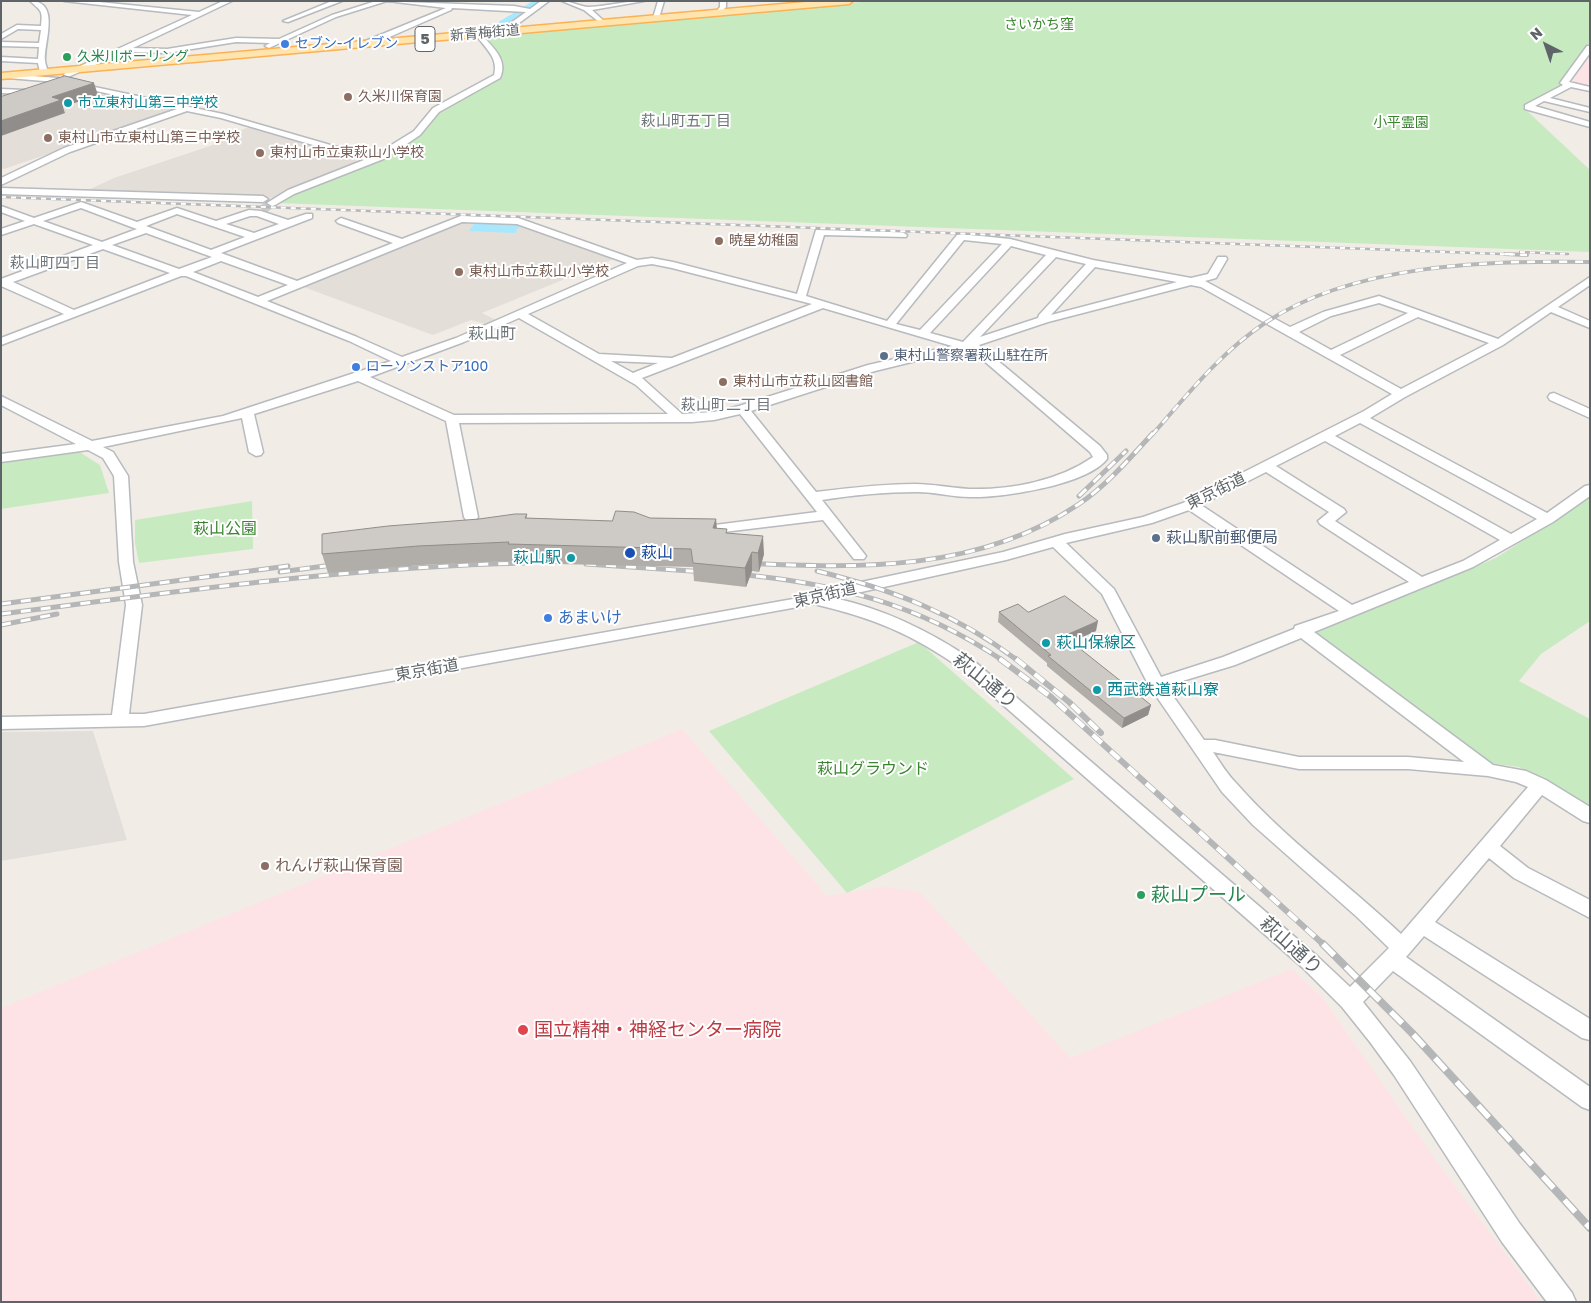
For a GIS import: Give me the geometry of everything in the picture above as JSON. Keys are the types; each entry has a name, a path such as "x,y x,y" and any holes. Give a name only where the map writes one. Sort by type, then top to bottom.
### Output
{"main road":[{"name":"新青梅街道","path":"5,76 38,82 78,70 849,1"}],"street":[{"path":"67,1 197,14"},
{"path":"1,91 38,82 58,80 197,14 229,1"},
{"path":"286,21 339,1"},
{"path":"256,54 279,41 334,16 384,1"},
{"path":"390,1 455,7 481,4 529,10"},
{"path":"419,4 427,1"},
{"path":"509,31 507,28 529,10 546,1"},
{"path":"565,1 586,9 603,23"},
{"path":"586,9 641,1"},
{"path":"656,18 661,1"},
{"path":"718,13 723,1"},
{"path":"36,2 43,8 46,14 38,82"},
{"path":"177,12 197,5"},
{"path":"366,44 405,26 455,7"},
{"path":"1,37 18,27 44,28"},
{"path":"1,191 268,201 383,156 417,133 442,106 497,76 500,70 500,62 478,34"},
{"path":"124,49 167,51 236,40 279,41"},
{"path":"1,44 43,45"},
{"path":"1590,48 1564,83 1590,90"},
{"path":"1,59 41,61"},
{"path":"58,80 64,83 188,108 253,124 373,160"},
{"path":"7,99 38,82"},
{"path":"1569,85 1528,107 1590,125"},
{"path":"1544,99 1590,110"},
{"path":"1,182 67,150 188,108"},
{"path":"1,232 81,205 297,285"},
{"path":"1,209 179,273 186,273 353,339 402,362"},
{"path":"2,283 103,246 177,211 255,237"},
{"path":"216,224 249,212 260,211 289,224"},
{"path":"1,342 179,273 255,237 309,216"},
{"path":"258,301 461,219 518,221 636,263"},
{"path":"341,221 402,242"},
{"path":"799,299 803,292 820,232 902,235"},
{"path":"889,325 961,237 993,239 1093,263 1193,281 1224,294 1401,394"},
{"path":"922,335 1010,242"},
{"path":"968,345 1054,253"},
{"path":"360,377 452,419 679,418 714,416 743,409 863,370 968,345 1044,320 1212,276 1222,259"},
{"path":"1,458 88,446 206,424 247,412 402,362 521,315 636,263 652,261 823,304 922,335 968,345 1100,455 1100,459 1087,469 1048,483 977,493 920,488 862,490 811,497"},
{"path":"1044,320 1043,317 1093,263"},
{"name":"東京街道","path":"1,723 144,720 812,600 847,590 1006,556 1056,541 1147,520 1192,505 1324,435 1361,418 1401,394 1499,343 1590,280"},
{"path":"2,283 73,314"},
{"path":"1290,332 1327,314 1379,298 1499,343"},
{"path":"633,377 823,304"},
{"path":"1550,308 1590,325"},
{"path":"1331,354 1418,313"},
{"path":"521,315 633,377 679,418"},
{"path":"597,357 674,361"},
{"path":"1554,397 1590,414"},
{"path":"1,400 108,455 120,476 123,491 126,562 134,605 120,721"},
{"path":"743,409 859,556"},
{"path":"247,412 256,452"},
{"path":"1361,418 1548,518"},
{"path":"452,419 471,517"},
{"path":"1324,435 1511,540"},
{"path":"1266,466 1338,512 1324,521 1420,583"},
{"path":"1156,684 1229,661 1301,630 1468,564 1548,518 1590,489"},
{"path":"1192,505 1350,611"},
{"path":"682,532 826,515"},
{"path":"1056,541 1109,592 1156,684 1228,787 1260,820 1358,905 1396,953 1590,1100"},
{"name":"萩山通り","path":"812,600 841,606 919,633 968,665 1268,924 1350,1001 1402,1068 1511,1233 1563,1302"},
{"path":"1301,630 1488,770"},
{"path":"1199,746 1215,746 1299,763 1408,763 1488,770 1520,776 1540,785 1590,816"},
{"path":"1350,1001 1422,924 1540,785"},
{"path":"1488,847 1521,873 1590,910"},
{"path":"1422,924 1590,1031"}],"shaded area":[{"path":"1590,55 1590,88 1571,83"},
{"name":"東村山市立東村山第三中学校","path":"71,87 182,108 4,169 1,168 1,106"},
{"name":"東村山市立東萩山小学校","path":"251,126 361,162 278,198 84,192 114,178 216,144 213,142"},
{"name":"東村山市立萩山小学校","path":"462,220 517,222 616,258 482,313 496,320 485,324 471,320 433,335 301,286"},
{"name":"国立精神・神経センター病院","path":"682,729 827,896 884,887 920,892 1070,1058 1292,969 1322,997 1437,1162 1541,1302 1,1302 1,1008"},
{"path":"93,731 127,840 1,861 1,732"}],"green space":[{"name":"小平霊園","path":"872,1 1590,1 1590,42 1561,83 1568,85 1523,107 1590,170 1590,252 276,203 293,192 387,157 438,110 500,75 503,61 483,36"},
{"path":"78,451 100,465 109,493 1,509 1,463"},
{"path":"1590,497 1590,621 1541,654 1519,681 1590,719 1590,810 1519,767 1481,762 1315,633 1496,558"},
{"name":"萩山公園","path":"252,501 253,549 139,563 135,543 135,520"},
{"name":"萩山グラウンド","path":"919,642 1074,779 847,893 709,731"}],"water":[{"path":"476,221 521,223 515,233 469,231"}],"building":[{"path":"65,76 94,83 52,97 61,100 1,121 1,97"},
{"path":"616,511 634,512 650,518 716,519 713,528 727,529 726,533 763,536 758,553 752,552 745,568 693,563 691,549 508,544 509,542 418,546 322,554 322,534 515,514 527,514 525,518 612,521"},
{"path":"1065,596 1098,621 1064,636 1151,705 1124,718 1048,656 1051,655 999,612 1018,604 1028,612"}],"waterway":[{"path":"496,29 541,1"},
{"path":"91,61 102,56"}],"tunnel":[{"path":"262,210 272,203"}],"railway":[{"path":"1,197 1527,255 1505,254"},
{"path":"1520,252 1568,254"},
{"path":"1152,435 1205,375 1234,347 1265,323 1300,303 1339,288 1380,277 1422,270 1509,262 1590,262"},
{"path":"746,563 833,566 876,565 960,554 1001,542 1041,526 1089,497 1109,480 1153,433"},
{"path":"1079,496 1126,451"},
{"path":"1,614 197,589 327,575 458,565 524,563"},
{"path":"280,572 340,564"},
{"path":"586,564 706,572"},
{"path":"1,604 288,566"},
{"path":"817,571 871,586 922,605 970,629 1017,660"},
{"path":"736,574 808,583 875,599 939,624 1002,660"},
{"path":"1,625 57,614"},
{"path":"1000,659 1051,697 1324,945"},
{"path":"1016,659 1069,702 1101,733"},
{"path":"1324,945 1412,1033 1590,1228"}],"place":[{"name":"セブン-イレブン","path":"285,44"},
{"name":"久米川ボーリング","path":"67,57"},
{"name":"久米川保育園","path":"348,97"},
{"name":"市立東村山第三中学校","path":"68,103"},
{"name":"東村山市立東村山第三中学校","path":"48,138"},
{"name":"東村山市立東萩山小学校","path":"260,153"},
{"name":"暁星幼稚園","path":"719,241"},
{"name":"東村山市立萩山小学校","path":"459,272"},
{"name":"東村山警察署萩山駐在所","path":"884,356"},
{"name":"ローソンストア100","path":"356,367"},
{"name":"東村山市立萩山図書館","path":"723,382"},
{"name":"萩山駅前郵便局","path":"1156,538"},
{"name":"萩山","path":"630,553"},
{"name":"萩山駅","path":"571,558"},
{"name":"あまいけ","path":"548,618"},
{"name":"萩山保線区","path":"1046,643"},
{"name":"西武鉄道萩山寮","path":"1097,690"},
{"name":"れんげ萩山保育園","path":"265,866"},
{"name":"萩山プール","path":"1141,895"},
{"name":"国立精神・神経センター病院","path":"523,1030"}],"district":[{"name":"萩山町五丁目","path":"686,121"},
{"name":"萩山町四丁目","path":"55,263"},
{"name":"萩山町","path":"492,334"},
{"name":"萩山町二丁目","path":"726,405"}],"park label":[{"name":"さいかち窪","path":"1039,25"}]}
